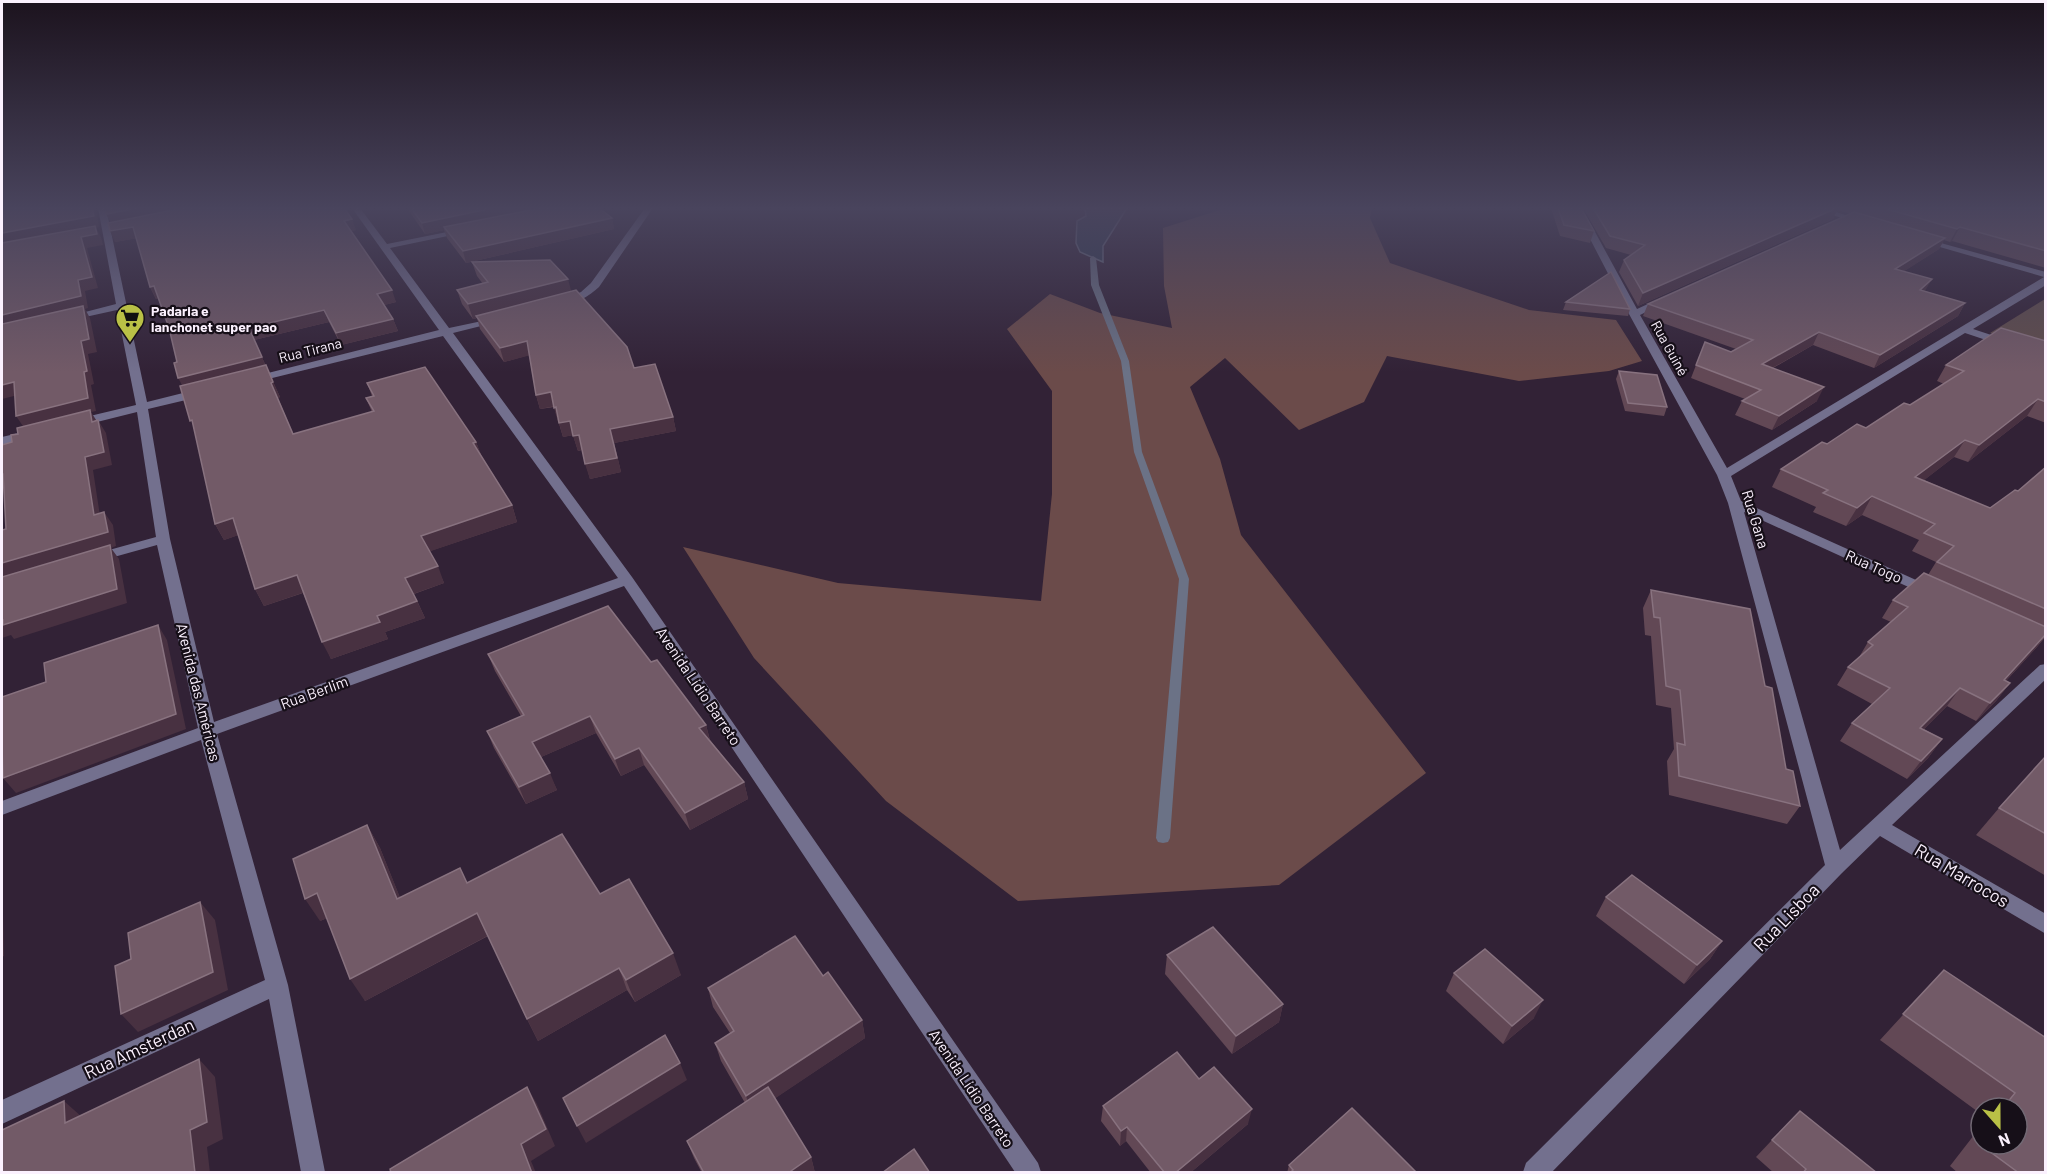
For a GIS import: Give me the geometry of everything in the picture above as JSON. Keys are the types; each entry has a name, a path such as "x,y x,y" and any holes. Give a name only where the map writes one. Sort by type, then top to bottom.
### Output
{"street":[{"name":"Avenida das Américas","path":"113,263 142,407 163,539 207,731 277,985 314,1173"},
{"name":"Avenida Lídio Barreto","path":"396,263 627,580 1029,1173"},
{"path":"555,305 573,300 595,285 611,263"},
{"path":"1607,263 1634,314"},
{"path":"1999,263 2046,277"},
{"name":"Rua Gana","path":"1835,867 1735,503 1724,476 1966,330 2046,277"},
{"name":"Rua Guiné","path":"1677,295 1634,314 1724,476"},
{"path":"57,320 123,306"},
{"name":"Rua Tirana","path":"243,382 511,316"},
{"path":"1966,330 2046,357"},
{"path":"66,426 210,390"},
{"path":"2,441 45,431"},
{"name":"Rua Togo","path":"1735,503 1949,600"},
{"path":"77,564 163,539"},
{"name":"Rua Berlim","path":"2,808 207,731 627,580"},
{"name":"Rua Lisboa","path":"1536,1173 1835,867 2046,669"},
{"name":"Rua Marrocos","path":"1879,826 2046,925"},
{"name":"Rua Amsterdan","path":"2,1112 277,985"}],"shaded area":[{"path":"1164,263 1390,263 1529,310 1616,320 1642,361 1609,371 1519,381 1387,356 1364,402 1299,430 1225,358 1190,387 1220,459 1241,535 1426,773 1279,885 1018,901 886,801 754,658 683,547 838,583 1041,601 1052,494 1052,391 1007,329 1050,294 1100,313 1172,328 1164,286"},
{"path":"2045,299 2045,351 1990,333"}],"building":[{"path":"2,263 88,263 92,277 78,280 81,296 2,315"},
{"path":"143,263 373,263 392,290 377,294 393,319 336,333 324,310 249,328 262,357 178,378 174,363 177,362 169,328 154,286 150,287"},
{"path":"473,263 553,263 568,279 468,304 457,290 488,282"},
{"path":"1626,263 1712,263 1643,293"},
{"path":"1740,263 1905,263 1895,269 1932,279 1920,290 1965,303 1880,355 1819,332 1762,364 1824,387 1779,416 1742,401 1761,390 1696,365 1705,342 1731,352 1753,340 1648,304"},
{"path":"1611,272 1630,309 1566,302"},
{"path":"576,290 627,347 634,368 655,364 673,417 610,429 617,458 585,464 579,435 573,436 570,421 559,423 551,392 536,395 527,341 500,348 476,316"},
{"path":"83,306 89,339 81,341 87,371 84,372 88,398 16,416 14,382 2,385 2,324"},
{"path":"2001,328 2046,341 2046,402 2038,399 1979,445 1965,440 1915,477 1990,508 2015,490 2018,491 2046,467 2046,609 1937,562 1954,546 1924,533 1935,524 1872,496 1857,508 1823,493 1828,490 1781,469 1822,442 1827,444 1857,424 1866,428 1904,403 1910,405 1964,371 1946,365"},
{"path":"266,365 273,382 271,383 293,434 374,411 366,398 374,396 367,383 425,367 476,442 473,443 512,505 421,536 438,566 405,578 417,601 377,616 380,622 322,642 297,575 255,589 233,518 215,524 192,420 190,421 180,386"},
{"path":"1619,371 1657,375 1667,407 1628,403"},
{"path":"90,410 92,422 98,420 104,452 85,457 94,515 104,512 108,532 2,563 2,530 6,529 2,445 12,442 11,435 18,434 17,428"},
{"path":"110,545 117,589 3,625 2,577"},
{"path":"1924,573 2046,627 2046,634 2004,680 2010,683 1990,703 1960,688 1920,728 1942,739 1921,761 1852,723 1890,688 1848,667 1873,645 1868,642 1908,607 1893,600"},
{"path":"1651,590 1750,609 1765,686 1772,688 1786,769 1793,771 1800,806 1679,776 1677,743 1685,745 1680,690 1666,686 1660,618 1654,617"},
{"path":"608,606 651,662 657,660 706,725 699,728 744,782 685,813 639,748 615,759 590,716 532,742 550,773 519,787 487,731 524,715 488,654"},
{"path":"158,625 176,714 3,778 2,697 46,682 44,663"},
{"path":"2046,756 2046,834 1999,808"},
{"path":"367,825 397,899 460,868 467,883 562,834 600,894 629,879 673,953 626,980 619,968 527,1019 477,913 350,979 317,893 305,899 293,859"},
{"path":"1632,875 1722,941 1697,965 1606,897"},
{"path":"200,902 213,972 121,1014 115,966 131,959 128,933"},
{"path":"1213,927 1283,1004 1236,1036 1167,955"},
{"path":"795,936 823,976 828,972 862,1020 746,1096 715,1043 734,1031 708,988"},
{"path":"1485,949 1543,1000 1512,1026 1454,973"},
{"path":"1944,970 2046,1038 2046,1173 2019,1173 1996,1156 2029,1156 2029,1096 2013,1096 2015,1093 1903,1014"},
{"path":"665,1035 680,1063 577,1126 563,1098"},
{"path":"1177,1052 1199,1079 1214,1067 1252,1109 1175,1173 1165,1173 1127,1127 1121,1131 1103,1106"},
{"path":"199,1059 207,1122 190,1130 195,1173 2,1173 2,1130 64,1101 65,1123"},
{"path":"527,1087 546,1129 521,1144 532,1173 391,1173 390,1169"},
{"path":"768,1087 811,1157 788,1173 704,1173 687,1141"},
{"path":"1352,1108 1417,1173 1290,1173 1293,1170 1289,1165"},
{"path":"1800,1111 1877,1173 1803,1173 1806,1169 1772,1140"},
{"path":"914,1149 930,1173 882,1173"}],"waterway":[{"path":"1093,263 1095,285 1125,361 1138,452 1184,579 1163,838"}],"place":[{"name":"Padaria e lanchonet super pao","path":"130,344"}]}
